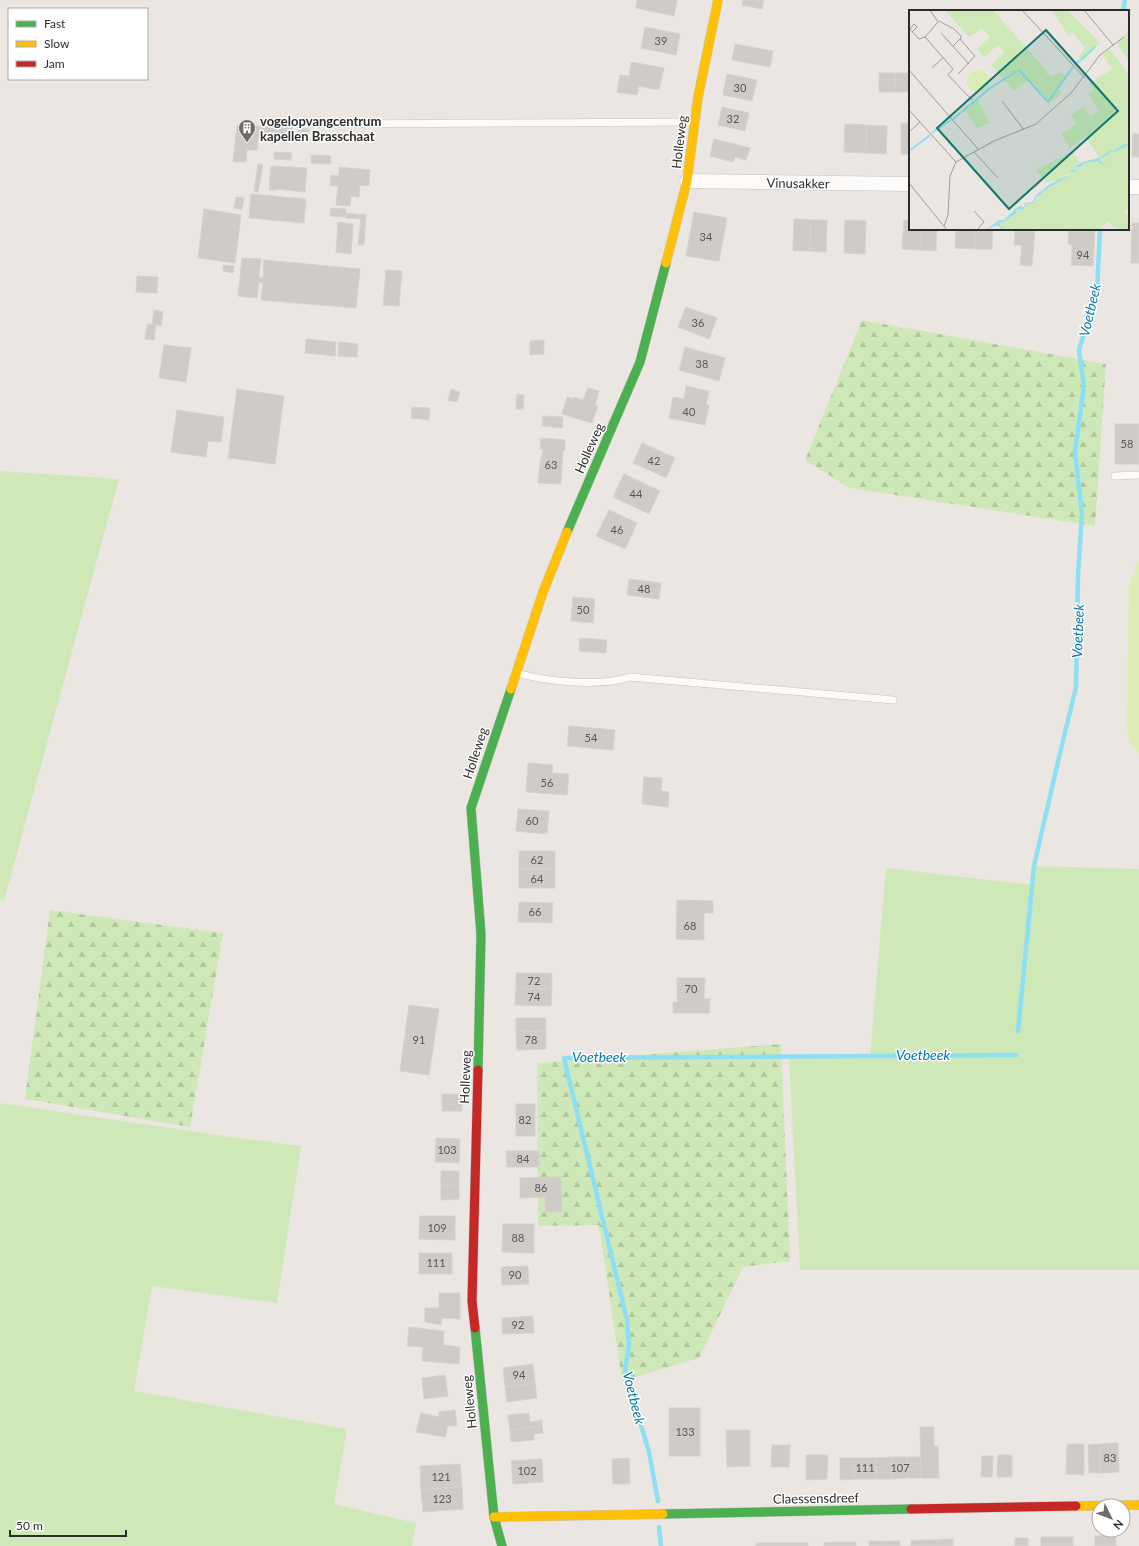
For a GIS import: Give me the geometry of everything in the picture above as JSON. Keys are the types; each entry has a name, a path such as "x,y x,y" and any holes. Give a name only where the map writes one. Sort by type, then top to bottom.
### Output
{"street":[{"name":"Holleweg","path":"502,1546 494,1517 472,1302 481,934 471,808 543,592 579,503 640,362 687,181 698,97 718,0"},
{"name":"Vinusakker","path":"687,181 909,184"},
{"name":"Claessensdreef","path":"494,1517 1139,1505"}],"lane":[{"path":"320,124 694,122"},
{"path":"1115,476 1139,476"},
{"path":"515,673 534,678 599,683 630,677 893,700"}],"green space":[{"path":"862,320 1106,364 1095,526 850,488 805,460"},
{"path":"0,471 119,479 4,901 0,900"},
{"path":"1139,560 1139,753 1133,748 1127,730 1129,585"},
{"path":"1034,866 1139,869 1139,1270 800,1270 789,1058 870,1056 886,868 1033,885"},
{"path":"50,910 223,933 190,1127 25,1099"},
{"path":"781,1044 790,1261 743,1267 699,1358 622,1381 599,1225 538,1226 537,1063"},
{"path":"0,1103 301,1146 277,1303 152,1286 134,1391 347,1429 334,1504 416,1523 412,1546 0,1546"}],"building":[{"path":"637,0 677,0 674,16 636,8"},
{"path":"743,0 764,0 762,9 742,5"},
{"path":"645,27 680,34 676,55 641,48"},
{"path":"735,44 773,51 770,67 732,60"},
{"path":"631,62 664,68 659,90 639,86 637,95 617,92 620,75 629,76"},
{"path":"879,73 895,73 895,92 879,92"},
{"path":"895,73 909,73 909,92 895,92"},
{"path":"727,74 757,80 752,101 723,95"},
{"path":"722,107 749,113 745,131 718,125"},
{"path":"901,123 909,123 909,154 901,154"},
{"path":"845,124 867,125 866,153 844,152"},
{"name":"vogelopvangcentrum kapellen Brasschaat","path":"237,125 293,128 292,140 258,139 257,150 247,150 246,162 233,162"},
{"path":"867,125 887,126 886,154 866,153"},
{"path":"298,128 309,129 309,140 298,140"},
{"path":"1133,134 1139,134 1139,157 1132,157"},
{"path":"714,139 750,148 746,160 735,157 733,162 710,156"},
{"path":"274,152 292,153 291,160 274,159"},
{"path":"311,155 331,156 330,164 311,163"},
{"path":"258,164 263,165 258,192 254,191"},
{"path":"271,166 307,168 305,192 277,189 269,190"},
{"path":"339,167 370,170 369,186 360,185 359,197 351,196 350,206 336,205 338,186 330,185 331,175 339,176"},
{"path":"251,194 306,199 304,223 249,218"},
{"path":"236,197 244,198 242,210 234,208"},
{"path":"331,208 346,209 345,217 330,216"},
{"path":"204,209 241,215 235,263 198,258"},
{"path":"694,212 727,218 719,261 686,256"},
{"path":"346,213 366,215 364,245 358,245 361,219 346,218"},
{"path":"794,219 811,220 810,251 793,251"},
{"path":"811,220 827,220 826,252 810,251"},
{"path":"845,220 866,221 865,254 844,253"},
{"path":"904,220 909,220 909,230 921,230 920,250 902,249"},
{"path":"338,222 353,224 351,254 336,252"},
{"path":"1132,223 1139,223 1139,263 1131,263"},
{"path":"921,230 937,230 936,251 920,250"},
{"path":"956,230 976,230 975,249 955,248"},
{"path":"976,230 993,230 992,249 975,249"},
{"path":"1015,230 1035,230 1032,266 1020,265 1022,245 1014,245"},
{"path":"1069,230 1095,230 1093,266 1071,265 1072,245 1068,244"},
{"path":"242,258 261,259 259,277 263,278 264,260 360,269 356,308 261,300 263,283 259,282 257,298 238,296"},
{"path":"223,265 234,266 233,273 223,271"},
{"path":"386,270 402,271 399,306 383,305"},
{"path":"137,276 158,277 157,293 136,292"},
{"path":"686,307 717,318 709,339 678,327"},
{"path":"154,310 163,312 161,326 152,324"},
{"path":"147,324 156,325 154,340 145,339"},
{"path":"306,339 336,342 335,356 305,353"},
{"path":"544,340 544,354 530,355 530,341"},
{"path":"339,342 358,344 357,357 338,356"},
{"path":"164,345 191,348 186,382 159,378"},
{"path":"685,347 725,358 719,381 679,370"},
{"path":"686,386 709,391 706,405 709,405 705,425 669,418 673,397 684,399"},
{"path":"588,388 599,391 595,405 598,406 592,423 562,414 567,397 583,400"},
{"path":"237,389 284,396 275,464 228,458"},
{"path":"451,389 460,392 457,402 448,400"},
{"path":"517,394 524,395 523,410 516,409"},
{"path":"412,407 430,408 429,420 411,418"},
{"path":"177,410 224,417 221,442 208,441 206,457 171,452"},
{"path":"543,416 563,417 562,428 542,426"},
{"path":"1115,424 1139,424 1139,464 1115,464"},
{"path":"541,438 565,440 561,484 538,483 543,449 540,449"},
{"path":"642,443 675,458 666,478 633,463"},
{"path":"624,474 660,491 649,514 613,497"},
{"path":"609,510 637,523 625,549 596,536"},
{"path":"629,579 661,583 659,599 627,595"},
{"path":"573,597 595,599 593,623 571,621"},
{"path":"580,638 607,640 606,653 579,651"},
{"path":"569,726 615,730 613,750 567,746"},
{"path":"528,763 553,765 552,773 569,774 567,795 526,792"},
{"path":"644,777 662,778 661,791 669,792 668,807 642,804"},
{"path":"518,809 549,811 547,834 516,831"},
{"path":"519,851 555,851 555,869 519,869"},
{"path":"519,869 555,869 555,888 519,888"},
{"path":"677,900 713,901 713,913 704,913 704,940 676,939"},
{"path":"519,902 553,903 552,923 518,922"},
{"path":"516,973 552,973 552,989 516,988"},
{"path":"677,978 705,978 704,999 710,999 709,1013 673,1013 673,1002 677,1002"},
{"path":"516,988 552,989 551,1006 515,1005"},
{"path":"409,1005 439,1009 429,1075 400,1071"},
{"path":"516,1018 546,1018 546,1031 516,1032"},
{"path":"546,1031 546,1049 517,1050 516,1032"},
{"path":"442,1094 462,1094 462,1111 442,1111"},
{"path":"516,1104 535,1104 535,1136 516,1136"},
{"path":"436,1138 460,1139 459,1163 435,1162"},
{"path":"506,1151 539,1151 539,1167 507,1167"},
{"path":"441,1171 459,1171 459,1185 441,1186"},
{"path":"561,1177 562,1212 545,1212 545,1197 520,1198 520,1178"},
{"path":"459,1185 459,1199 441,1200 441,1186"},
{"path":"420,1216 455,1216 455,1240 419,1239"},
{"path":"503,1224 534,1224 534,1253 502,1252"},
{"path":"419,1253 452,1253 452,1274 419,1274"},
{"path":"528,1266 529,1284 502,1285 501,1267"},
{"path":"439,1293 460,1293 460,1319 442,1318 441,1325 425,1322 425,1308 439,1308"},
{"path":"533,1316 534,1333 502,1334 502,1318"},
{"path":"409,1327 444,1331 443,1345 460,1347 459,1364 422,1361 423,1347 407,1346"},
{"path":"533,1364 535,1383 505,1387 503,1368"},
{"path":"445,1375 448,1396 424,1399 422,1378"},
{"path":"535,1383 537,1398 507,1402 505,1387"},
{"path":"669,1408 700,1408 700,1456 669,1456"},
{"path":"455,1410 457,1426 448,1426 445,1437 416,1432 421,1413 439,1417 439,1412"},
{"path":"529,1413 530,1422 542,1420 542,1426 510,1430 508,1415"},
{"path":"542,1426 543,1433 534,1434 534,1440 511,1442 510,1430"},
{"path":"920,1427 934,1427 934,1446 938,1446 939,1478 921,1478"},
{"path":"726,1430 750,1430 750,1466 727,1467"},
{"path":"1118,1443 1119,1472 1101,1473 1100,1444"},
{"path":"1067,1444 1084,1444 1084,1475 1066,1474"},
{"path":"1100,1444 1101,1473 1089,1473 1088,1445"},
{"path":"772,1445 790,1445 789,1467 771,1467"},
{"path":"806,1455 828,1455 827,1479 806,1480"},
{"path":"998,1455 1012,1455 1012,1477 997,1477"},
{"path":"982,1456 993,1456 992,1477 981,1477"},
{"path":"892,1457 907,1457 907,1478 892,1479"},
{"path":"892,1457 892,1479 876,1479 876,1458"},
{"path":"907,1457 920,1457 921,1478 907,1478"},
{"path":"629,1458 630,1484 613,1484 612,1459"},
{"path":"840,1458 854,1458 854,1479 840,1480"},
{"path":"854,1458 876,1458 876,1479 854,1479"},
{"path":"542,1459 543,1482 513,1484 511,1461"},
{"path":"460,1464 462,1487 421,1490 420,1466"},
{"path":"462,1487 463,1509 423,1512 421,1490"},
{"path":"1041,1537 1073,1537 1073,1546 1041,1546"},
{"path":"1015,1538 1028,1538 1028,1546 1015,1546"},
{"path":"1095,1538 1116,1538 1116,1546 1095,1546"},
{"path":"953,1539 953,1546 938,1546 938,1540"},
{"path":"923,1540 923,1546 911,1546 911,1541"},
{"path":"923,1540 938,1540 938,1546 923,1546"},
{"path":"869,1541 885,1541 885,1546 869,1546"},
{"path":"885,1541 900,1541 900,1546 885,1546"},
{"path":"840,1542 856,1542 856,1546 840,1546"},
{"path":"840,1542 840,1546 824,1546 824,1543"},
{"path":"756,1543 775,1543 775,1546 756,1546"},
{"path":"775,1543 789,1543 789,1546 775,1546"},
{"path":"789,1543 808,1543 808,1546 789,1546"}],"waterway":[{"name":"Voetbeek","path":"1123,10 1125,0"},
{"name":"Voetbeek","path":"1018,1031 1034,866 1076,687 1078,576 1082,513 1075,452 1084,386 1079,350 1097,291 1100,230"},
{"name":"Voetbeek","path":"658,1501 649,1452 625,1371 629,1345 627,1320 564,1058 1016,1055"},
{"name":"Voetbeek","path":"659,1527 661,1546"}],"traffic: fast":[{"path":"567,532 640,362 666,263"},
{"path":"478,1070 481,934 471,808 511,689"},
{"path":"475,1328 494,1517 502,1546"},
{"path":"663,1514 911,1509"}],"traffic: slow":[{"path":"666,263 687,181 698,97 718,0"},
{"path":"511,689 543,592 567,532"},
{"path":"1076,1506 1139,1505"},
{"path":"494,1517 663,1514"}],"traffic: jam":[{"path":"475,1328 472,1301 478,1070"},
{"path":"911,1509 1076,1506"}],"place":[{"name":"vogelopvangcentrum kapellen Brasschaat","path":"247,143"}]}
